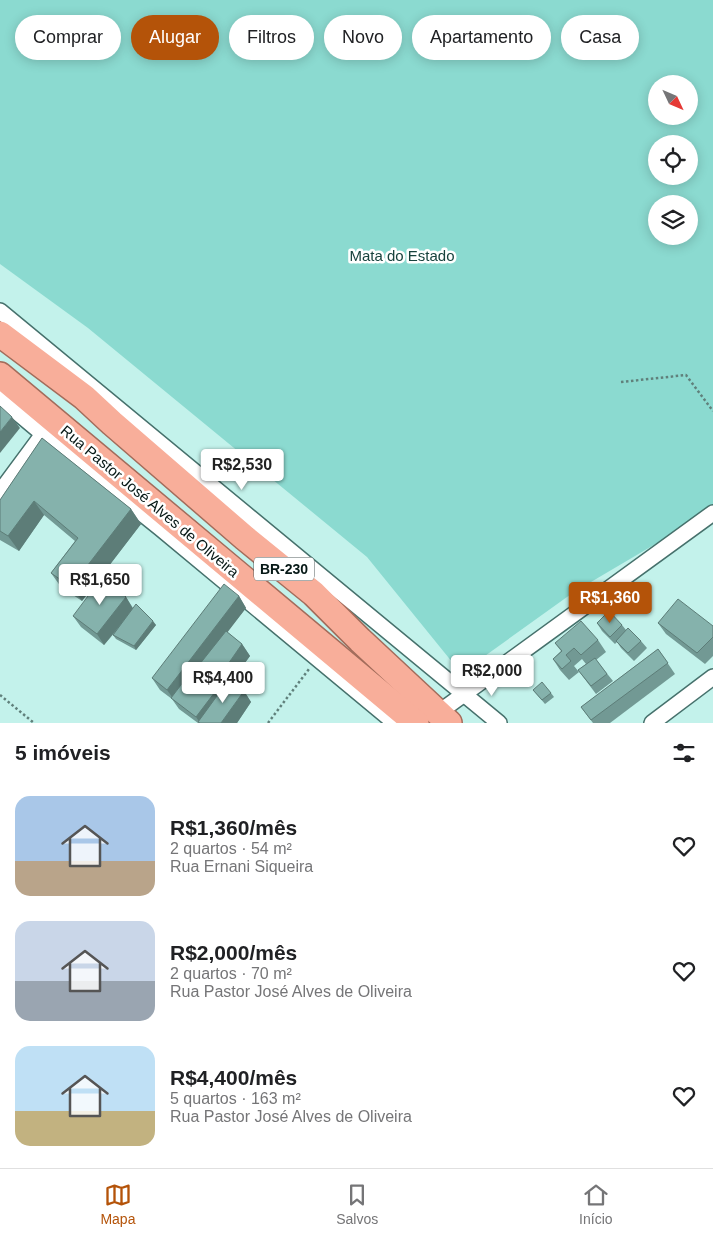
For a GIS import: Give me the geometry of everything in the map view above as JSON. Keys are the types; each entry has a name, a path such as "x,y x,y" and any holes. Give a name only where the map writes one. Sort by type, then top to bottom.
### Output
{"highway":[{"name":"BR-230","path":"0,334 84,397 245,538 314,594 360,640 444,718"},
{"name":"Rua Pastor José Alves de Oliveira","path":"0,375 416,723"}],"street":[{"path":"0,311 499,723"},
{"path":"0,398 396,723"},
{"path":"0,492 42,434"},
{"path":"444,718 465,695 713,514"},
{"path":"652,723 713,677"}],"path":[{"path":"621,382 686,375 713,411"},
{"path":"268,723 318,658"},
{"path":"0,695 34,723"}],"green space":[{"name":"Mata do Estado","path":"0,0 713,0 713,510 574,592 461,673 367,557 88,328 0,264"}],"building":[{"path":"0,406 12,417 0,432"},
{"path":"42,438 131,509 71,587 51,573 78,538 34,501 8,536 0,531 0,500"},
{"path":"103,576 126,597 97,634 73,616"},
{"path":"224,584 239,596 167,690 152,678"},
{"path":"678,599 713,626 713,637 697,653 658,623"},
{"path":"136,604 153,621 134,646 113,635"},
{"path":"609,611 622,625 610,637 597,623"},
{"path":"581,621 598,640 581,655 574,648 566,655 571,661 562,669 553,659 562,651 555,643"},
{"path":"628,628 641,641 628,653 616,641"},
{"path":"226,631 242,644 217,680 221,684 196,717 171,698"},
{"path":"658,649 668,663 591,720 581,707"},
{"path":"595,658 607,674 591,686 578,670"},
{"path":"230,678 244,691 221,723 198,722"},
{"path":"542,682 551,693 542,700 533,690"}]}
